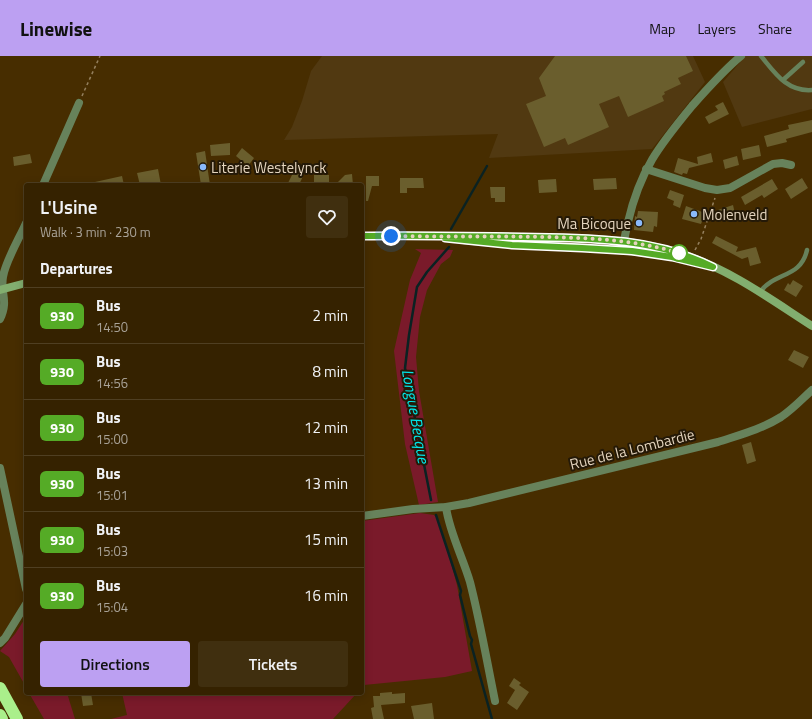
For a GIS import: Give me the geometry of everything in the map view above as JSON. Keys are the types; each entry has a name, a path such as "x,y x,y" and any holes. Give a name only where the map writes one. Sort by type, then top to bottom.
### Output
{"highway":[{"path":"0,688 17,719"},
{"path":"0,715 2,719"}],"street":[{"path":"622,250 634,197 646,169 659,147 724,71 740,56"},
{"path":"43,183 79,103"},
{"path":"646,169 705,188 717,190 730,188 773,164 782,163 791,165"},
{"path":"0,319 5,302 2,290 3,275 24,228"},
{"path":"364,236 574,238 623,241 665,249 691,257 738,278 761,291 812,326"},
{"path":"430,237 512,245 622,250 672,257 713,267"},
{"path":"2,290 24,284"},
{"name":"Rue de la Lombardie","path":"364,516 412,509 446,507 477,501 744,434 763,427 782,416 812,390"},
{"path":"0,468 24,581"},
{"path":"446,507 473,594 495,701"},
{"path":"0,644 24,607"}],"lane":[{"path":"764,57 783,80 791,87 812,90"},
{"path":"783,80 803,62"},
{"path":"761,291 767,284 793,271 800,265 805,258 807,250"}],"path":[{"path":"79,103 100,56"},
{"path":"691,257 700,243 717,190"}],"shaded area":[{"path":"322,56 693,56 705,82 652,149 489,158 498,134 284,140 292,127 311,71"},
{"path":"738,56 812,56 812,109 742,127 723,82 742,60"},
{"path":"415,249 453,250 450,257 441,264 427,290 420,317 416,357 419,391 438,502 419,505 405,444 394,351 410,280 421,253"},
{"path":"420,513 434,515 439,520 457,585 472,671 445,677 364,685 364,521"},
{"path":"24,620 24,683 9,657 0,651 15,634"},
{"path":"30,695 68,695 75,719 44,719"},
{"path":"122,695 355,695 333,719 111,719 127,715"}],"building":[{"path":"555,56 686,56 693,71 678,78 681,84 664,92 665,94 662,96 664,101 628,117 619,96 599,104 609,127 568,145 565,138 544,147 526,104 546,96 539,78"},
{"path":"723,102 729,114 709,124 705,117 718,110 715,106"},
{"path":"812,120 812,132 786,139 787,142 767,147 764,136 789,129 788,125"},
{"path":"230,143 230,155 211,156 210,145"},
{"path":"759,145 761,156 743,160 741,149"},
{"path":"242,148 254,158 248,166 236,156"},
{"name":"Literie Westelynck","path":"205,151 210,183 201,183 196,153"},
{"path":"711,153 713,162 689,168 687,174 683,173 682,175 674,172 678,158 698,164 697,157"},
{"path":"30,154 32,163 14,166 13,157"},
{"path":"737,156 739,165 725,169 723,160"},
{"path":"158,169 161,183 140,183 137,173"},
{"path":"294,171 303,176 300,183 288,183"},
{"path":"352,174 353,183 337,183 345,175"},
{"path":"314,175 329,175 329,183 314,183"},
{"path":"122,176 124,183 95,183"},
{"path":"366,176 379,176 379,186 372,186 368,201 366,201"},
{"path":"400,178 423,178 424,188 407,188 407,193 400,193"},
{"path":"616,178 617,189 594,190 593,179"},
{"path":"802,178 808,188 791,199 785,189"},
{"path":"556,179 557,192 539,193 538,180"},
{"path":"772,179 778,189 764,198 762,195 745,205 741,197"},
{"path":"490,187 505,187 505,202 495,202 495,198 491,198"},
{"path":"670,190 684,195 680,208 673,205 674,201 667,198"},
{"path":"733,205 735,214 721,218 718,210"},
{"name":"Molenveld","path":"686,206 705,213 701,224 682,219"},
{"path":"638,211 658,212 657,227 654,226 653,232 634,230 635,216 637,217"},
{"path":"716,236 738,247 736,252 756,247 761,263 750,266 748,257 742,259 712,243"},
{"path":"793,280 803,286 796,297 784,290 788,283 790,285"},
{"path":"794,350 809,357 803,368 788,360"},
{"path":"751,442 756,461 747,464 742,445"},
{"path":"514,678 521,683 519,685 529,692 517,710 507,703 515,690 509,686"},
{"path":"392,692 392,694 405,693 405,703 381,705 384,719 373,719 371,708 374,707 373,696 380,696 380,693"},
{"path":"81,695 91,695 93,705 83,706"},
{"path":"432,703 434,719 414,719 411,706"}],"waterway":[{"name":"Longue Becque","path":"451,229 487,166"},
{"name":"Longue Becque","path":"431,500 405,368 417,287 427,272 449,247"},
{"name":"Longue Becque","path":"436,515 461,591 460,595 472,640 471,644 492,719"}],"bus line":[{"name":"930","path":"364,236 485,236 606,239 632,242 665,249 691,257 713,267 672,257 632,251 512,245 445,238"}],"place":[{"name":"Literie Westelynck","path":"203,167"},
{"name":"Molenveld","path":"694,214"},
{"name":"Ma Bicoque","path":"639,223"}],"route":[{"path":"391,236 582,238 640,243 682,254 679,253"}]}
